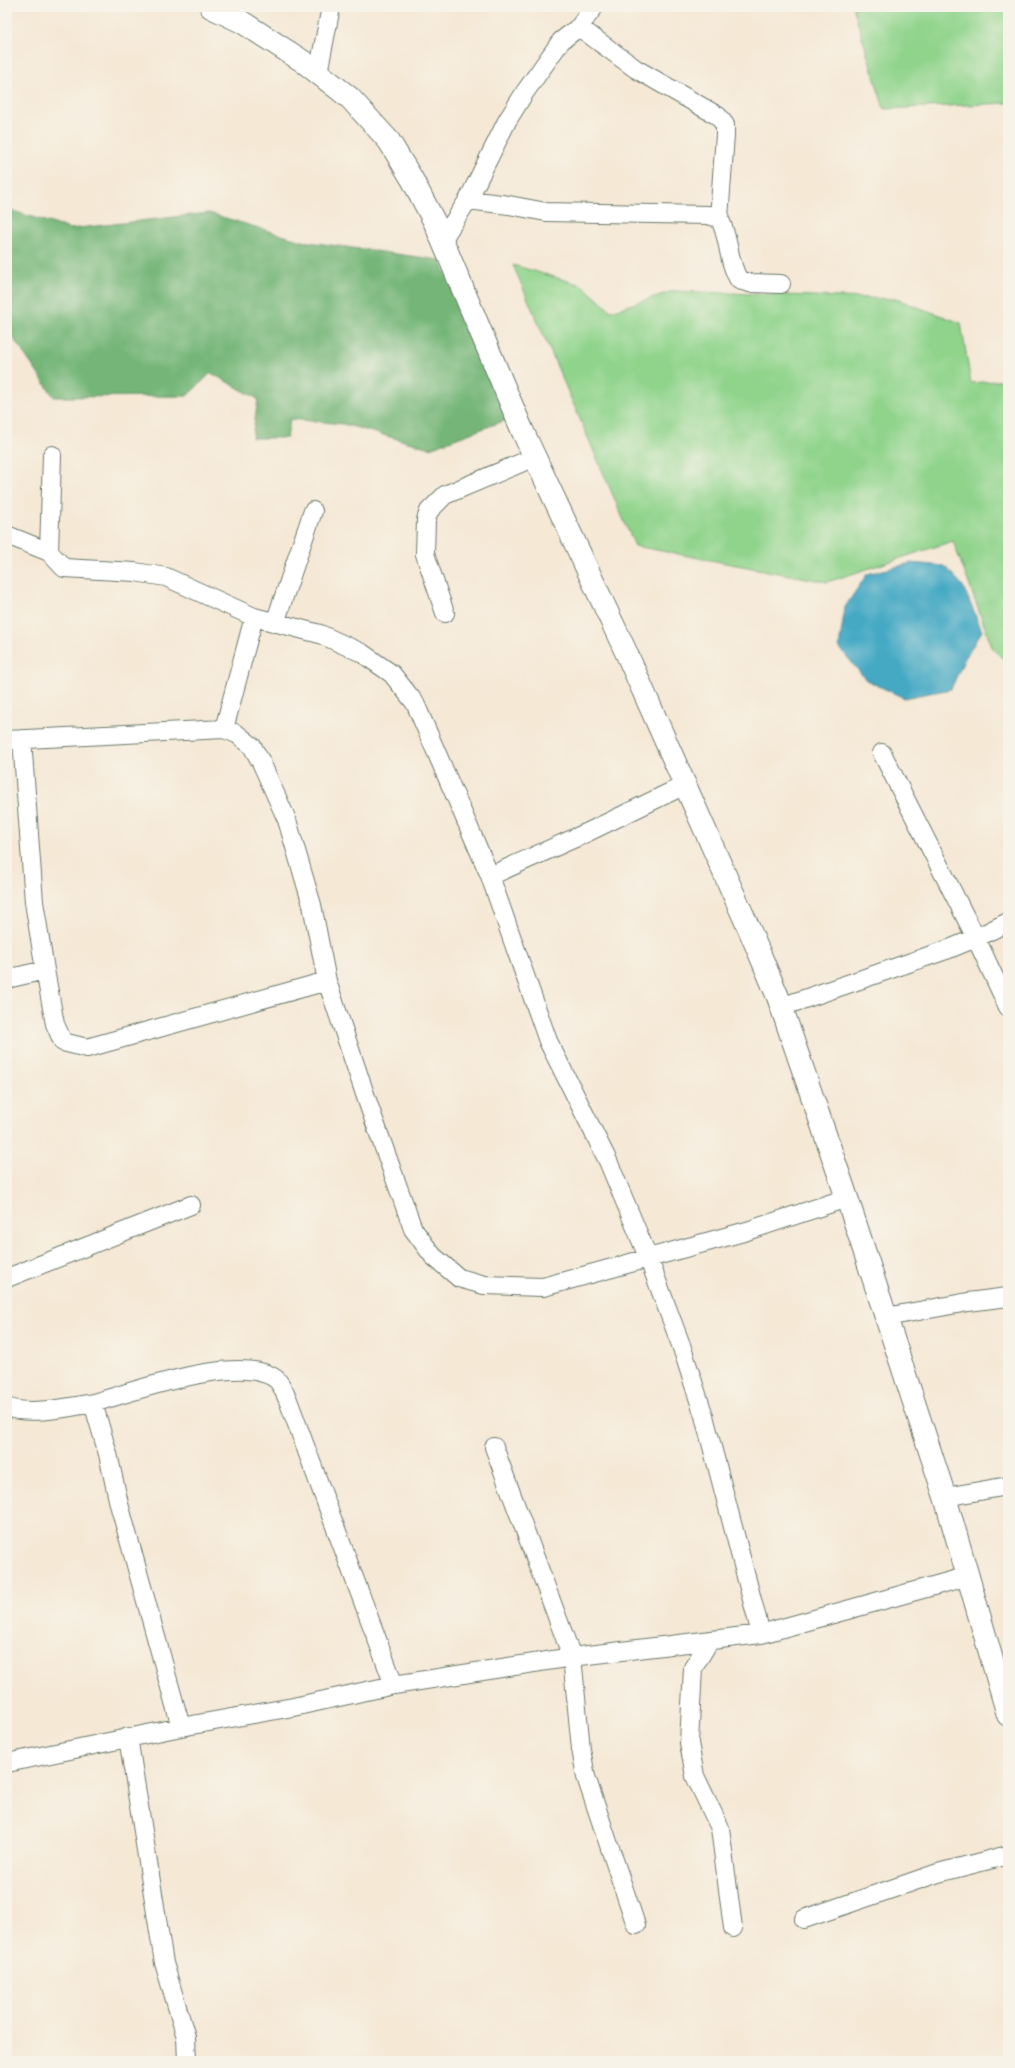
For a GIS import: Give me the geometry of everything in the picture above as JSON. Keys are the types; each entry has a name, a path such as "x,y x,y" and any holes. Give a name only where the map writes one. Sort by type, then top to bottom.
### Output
{"street":[{"path":"211,7 242,22 318,73 350,98 389,141 412,179 442,240 535,457 623,644 686,785 750,931 781,1007 847,1198 945,1496 1008,1715"},
{"path":"318,73 331,7"},
{"path":"442,240 468,200 507,121 525,92 562,41 579,27 594,7"},
{"path":"579,27 636,69 718,116 725,125 726,135 719,218 723,226 733,271 739,280 750,283 781,284"},
{"path":"468,200 509,205 546,212 708,215 719,218"},
{"path":"49,552 52,455"},
{"path":"444,613 425,554 426,520 429,511 445,495 535,457"},
{"path":"275,623 313,511"},
{"path":"7,535 49,552 64,568 135,572 166,577 254,617 320,634 362,653 392,674 415,703 490,876 548,1041 608,1161 648,1257 681,1345 704,1416 761,1634"},
{"path":"224,729 254,617"},
{"path":"327,981 88,1048 62,1042 55,1024 34,902 14,739 224,729 237,734 252,746 261,762 287,820 312,906 327,981 369,1106 413,1229 434,1256 459,1278 484,1285 543,1287 746,1230 847,1198"},
{"path":"882,753 976,938 1008,1007"},
{"path":"490,876 586,833 686,785"},
{"path":"781,1007 976,938 1008,922"},
{"path":"7,979 45,970"},
{"path":"7,1278 191,1205"},
{"path":"886,1317 968,1302 1008,1297"},
{"path":"10,1410 55,1409 93,1403 186,1376 241,1369 263,1373 277,1380 288,1400 394,1685"},
{"path":"93,1403 108,1454 119,1504 181,1727"},
{"path":"494,1447 572,1657 581,1749 590,1794 599,1816 636,1925"},
{"path":"945,1496 1008,1486"},
{"path":"7,1763 128,1737 293,1708 394,1685 572,1657 761,1634 969,1576"},
{"path":"710,1640 693,1668 689,1743 695,1776 720,1828 733,1928"},
{"path":"128,1737 164,1963 186,2037 187,2061"},
{"path":"804,1919 938,1873 1008,1855"}],"green space":[{"path":"853,7 1008,7 1008,103 884,109"},
{"path":"7,209 70,229 209,213 302,241 440,260 512,418 430,448 343,424 290,419 287,438 252,438 258,399 211,373 187,396 54,397 7,329"},
{"path":"513,265 582,285 611,311 673,291 896,299 961,323 971,383 1008,380 1008,664 993,649 953,541 827,582 635,546"}],"water":[{"path":"911,563 945,566 963,586 982,631 964,660 951,689 904,698 866,680 839,647 845,607 867,574"}]}
